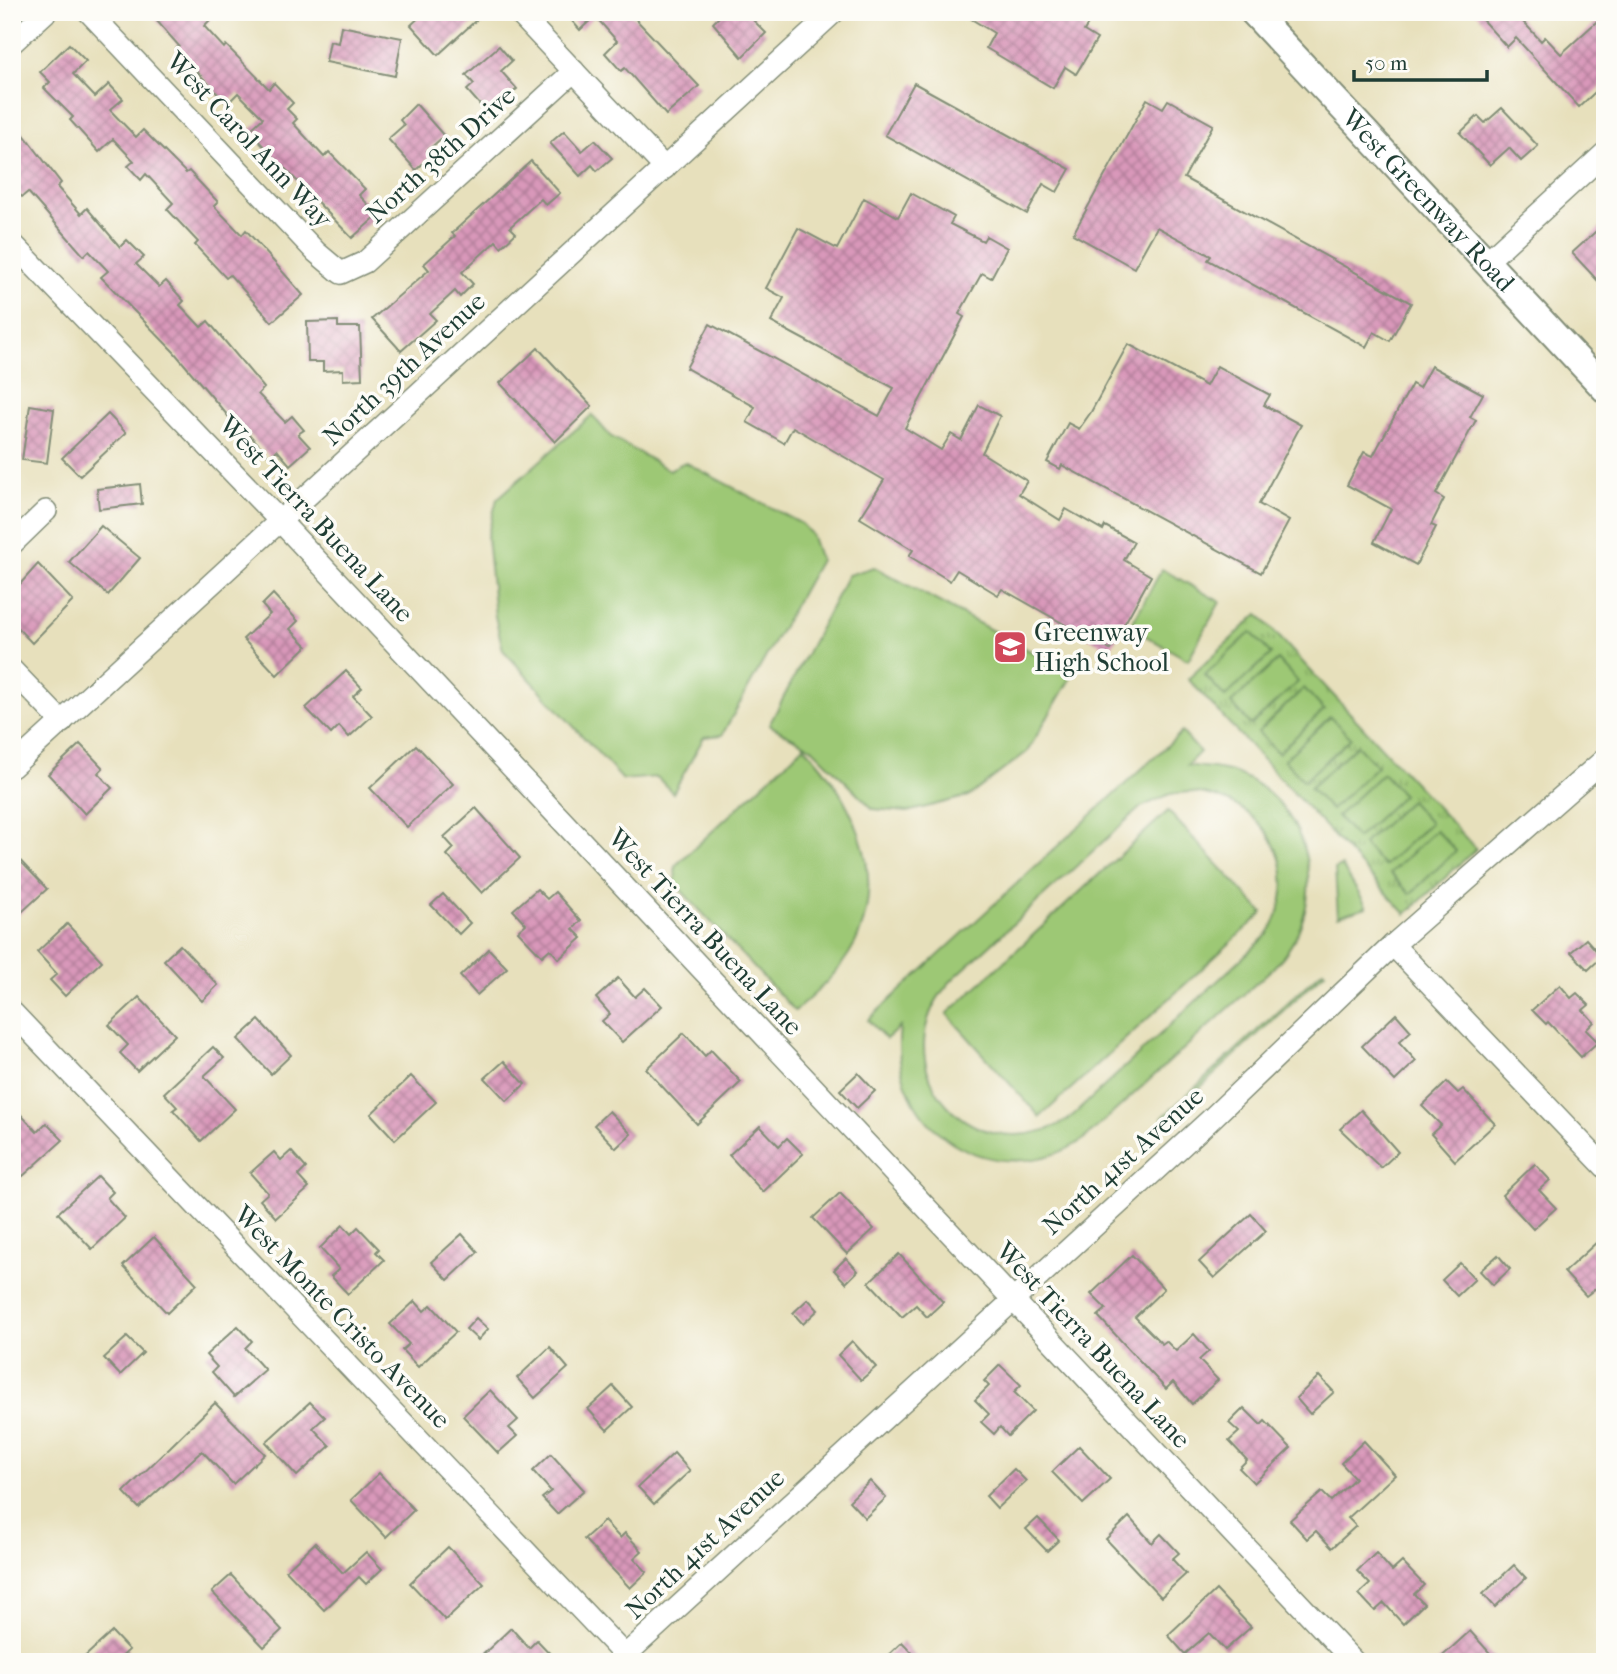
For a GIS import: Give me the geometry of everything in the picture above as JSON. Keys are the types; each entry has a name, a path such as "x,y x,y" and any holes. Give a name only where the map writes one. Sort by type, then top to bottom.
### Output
{"main road":[{"name":"West Greenway Road","path":"1253,12 1605,389"}],"street":[{"path":"12,43 46,12"},
{"name":"West Carol Ann Way","path":"89,12 316,252 341,273"},
{"path":"518,12 665,168"},
{"name":"North 39th Avenue","path":"12,767 665,168 821,17"},
{"name":"North 38th Drive","path":"341,273 365,262 573,71"},
{"path":"1485,263 1605,153"},
{"name":"West Tierra Buena Lane","path":"12,243 280,521 1354,1662"},
{"path":"12,544 46,511"},
{"path":"12,670 62,722"},
{"name":"North 41st Avenue","path":"625,1660 1209,1121 1393,945 1605,759"},
{"path":"1393,945 1605,1167"},
{"name":"West Monte Cristo Avenue","path":"12,1012 625,1660"}],"green space":[{"path":"592,415 610,436 669,470 685,462 802,524 811,534 820,560 722,735 704,737 673,793 657,777 623,780 503,650 495,616 487,537 497,499"},
{"path":"874,567 1073,674 1027,752 969,796 907,812 873,809 812,748 769,725 848,575"},
{"path":"1162,569 1220,602 1188,660 1130,627"},
{"path":"1258,614 1476,849 1406,914 1188,679"},
{"path":"1251,632 1271,654 1225,697 1205,675"},
{"path":"1278,660 1298,682 1251,725 1231,703"},
{"path":"1304,688 1324,710 1278,753 1258,732"},
{"path":"1330,717 1351,738 1304,781 1284,760"},
{"path":"1182,732 1200,752 1187,765 1229,771 1262,788 1283,809 1298,833 1306,860 1308,889 1303,917 1292,944 1273,968 1083,1140 1050,1155 1016,1161 983,1156 954,1144 929,1123 911,1096 901,1064 900,1027 886,1039 868,1020","holes":["1190,792 1216,797 1239,807 1258,822 1272,840 1281,862 1284,885 1279,909 1268,934 1068,1120 1031,1134 996,1133 966,1121 943,1100 928,1072 924,1041 932,1008 955,977 1141,807 1170,794"]},
{"path":"1357,745 1377,766 1331,810 1310,788"},
{"path":"804,746 836,786 849,809 859,832 868,882 867,907 855,944 832,976 795,1011 676,885 675,866"},
{"path":"1383,773 1403,795 1357,838 1337,816"},
{"path":"1410,801 1430,823 1384,866 1363,844"},
{"path":"1168,811 1263,913 1040,1117 947,1014"},
{"path":"1436,830 1456,851 1410,894 1390,873"},
{"path":"1342,866 1367,907 1338,916 1335,869"},
{"path":"1323,970 1325,972 1164,1121 1162,1118"}],"building":[{"path":"149,12 203,12 210,20 204,26 224,48 226,45 269,89 274,83 293,103 287,109 297,119 293,123 324,157 329,152 365,189 359,195 378,215 352,238 249,131 263,118 238,93 227,104 176,49 179,46"},
{"path":"425,12 485,12 438,55 411,25"},
{"path":"564,12 629,12 699,86 666,115 625,68 621,71 605,53 617,41 595,16 580,30"},
{"path":"724,12 759,12 752,19 766,33 742,57 713,23"},
{"path":"960,12 1095,12 1084,31 1097,39 1076,74 1065,67 1053,88 986,48 994,33"},
{"path":"1475,12 1514,12 1541,41 1545,37 1561,54 1605,14 1605,83 1579,107 1516,38 1507,47"},
{"path":"341,26 402,38 395,76 326,62 330,41 338,43"},
{"path":"69,44 86,61 73,74 95,97 109,84 123,99 110,110 136,137 143,130 186,173 189,171 218,202 214,206 242,235 246,230 303,295 272,322 230,275 226,278 195,245 198,242 167,209 173,203 146,174 141,180 128,166 134,161 113,139 99,152 70,120 73,117 44,88 50,82 40,72"},
{"path":"499,46 512,61 501,71 517,89 488,114 467,90 474,84 466,75"},
{"path":"914,83 1070,169 1057,192 1043,184 1027,214 885,135"},
{"path":"1147,99 1163,108 1168,100 1213,125 1184,178 1411,303 1390,341 1374,332 1366,347 1208,260 1211,256 1157,227 1134,268 1073,234"},
{"path":"416,104 444,136 427,151 431,156 416,170 388,139 404,125 400,120"},
{"path":"1502,108 1538,146 1521,161 1509,148 1490,165 1460,133 1478,116 1485,123"},
{"path":"12,119 61,183 57,187 81,214 87,208 120,247 127,240 144,257 136,264 159,287 166,281 184,301 180,305 201,327 208,321 264,388 258,394 285,422 292,416 304,430 298,434 310,447 290,465 277,450 270,457 247,432 244,435 174,352 101,277 108,271 89,251 84,256 28,192 22,197 12,187"},
{"path":"564,131 582,151 595,140 612,158 597,171 592,165 580,176 550,143"},
{"path":"531,161 560,193 546,205 541,199 510,227 516,233 501,247 496,241 462,272 473,284 460,297 455,291 430,314 436,320 401,351 372,319 429,270 424,264 455,236 452,233"},
{"path":"911,193 954,217 950,224 983,241 986,236 1007,248 991,278 982,273 959,314 964,317 905,428 941,450 951,434 961,440 979,405 1000,416 982,453 1027,481 1019,494 1060,520 1066,509 1103,530 1105,526 1134,542 1124,560 1151,576 1110,650 1002,589 998,595 957,570 950,581 909,556 913,550 860,518 884,480 793,427 784,443 747,422 755,407 686,368 710,324 879,416 894,388 771,322 784,298 766,288 798,228 837,249 864,198 898,217"},
{"path":"1605,223 1605,274 1598,281 1572,253"},
{"path":"338,321 338,327 360,327 362,379 343,380 343,370 323,371 323,362 308,362 307,322"},
{"path":"1128,344 1206,386 1217,366 1270,395 1264,405 1301,425 1259,504 1289,521 1261,573 1062,465 1060,469 1047,462 1068,423 1079,429 1091,412"},
{"path":"538,348 592,406 555,442 500,383"},
{"path":"1431,366 1483,394 1470,417 1476,420 1436,494 1444,499 1431,525 1436,527 1416,565 1374,542 1391,509 1347,485 1364,452 1373,456 1412,384 1419,388"},
{"path":"30,405 54,409 47,463 22,460"},
{"path":"108,414 126,433 80,476 62,458"},
{"path":"140,484 142,504 99,509 97,489"},
{"path":"101,526 140,558 108,595 69,562"},
{"path":"38,564 73,601 32,643 12,622 12,593"},
{"path":"273,594 298,621 290,629 307,646 277,675 243,639 270,614 262,605"},
{"path":"346,671 362,688 353,696 372,716 349,737 339,726 331,734 306,708"},
{"path":"80,744 103,768 98,773 112,788 85,814 48,774"},
{"path":"416,745 453,784 407,827 370,788"},
{"path":"476,808 520,858 482,893 447,855 454,848 444,837"},
{"path":"12,852 47,889 12,921"},
{"path":"537,889 547,899 555,892 581,921 573,929 582,938 559,959 550,949 542,956 518,931 526,924 513,910"},
{"path":"443,894 470,923 459,934 431,905"},
{"path":"67,924 102,961 65,996 50,980 57,974 37,952"},
{"path":"1586,939 1602,957 1588,970 1571,952"},
{"path":"180,945 218,985 202,1001 164,960"},
{"path":"489,949 507,968 477,995 460,976"},
{"path":"618,978 635,997 645,988 662,1006 622,1042 602,1021 610,1014 596,998"},
{"path":"1560,985 1571,998 1577,993 1589,1005 1583,1010 1594,1022 1586,1030 1598,1042 1581,1057 1548,1022 1546,1024 1532,1010"},
{"path":"139,997 175,1035 137,1071 120,1053 128,1045 109,1025"},
{"path":"1396,1014 1411,1031 1399,1042 1416,1061 1395,1081 1362,1046"},
{"path":"259,1020 291,1055 271,1074 238,1039"},
{"path":"684,1033 705,1056 711,1050 741,1082 697,1124 646,1069"},
{"path":"213,1047 224,1058 204,1076 235,1109 201,1141 173,1110 177,1107 164,1093"},
{"path":"504,1061 525,1084 507,1101 485,1078"},
{"path":"858,1073 875,1091 857,1108 840,1090"},
{"path":"411,1076 436,1102 395,1140 371,1114"},
{"path":"1447,1082 1458,1093 1463,1089 1495,1124 1455,1161 1431,1134 1441,1125 1422,1106"},
{"path":"12,1105 37,1132 46,1123 63,1140 23,1176 12,1164"},
{"path":"1361,1110 1398,1152 1381,1168 1340,1129"},
{"path":"609,1111 631,1134 616,1148 594,1125"},
{"path":"760,1126 779,1146 787,1138 803,1154 763,1192 729,1155"},
{"path":"291,1151 306,1168 298,1176 309,1188 276,1218 260,1200 268,1193 250,1173 274,1152 281,1160"},
{"path":"1535,1164 1550,1180 1539,1190 1556,1208 1533,1229 1502,1195"},
{"path":"98,1176 113,1192 107,1198 125,1218 92,1249 58,1213"},
{"path":"840,1193 874,1229 847,1254 813,1218"},
{"path":"1251,1214 1266,1231 1214,1278 1199,1262"},
{"path":"343,1225 351,1234 358,1227 379,1249 376,1252 384,1260 348,1294 331,1276 339,1269 320,1248"},
{"path":"462,1234 478,1252 448,1280 431,1262"},
{"path":"154,1237 197,1284 167,1313 123,1266"},
{"path":"1597,1242 1605,1251 1605,1298 1596,1288 1586,1296 1564,1272"},
{"path":"899,1254 943,1302 927,1317 916,1305 902,1317 869,1282"},
{"path":"1132,1255 1164,1289 1135,1317 1162,1344 1166,1341 1176,1351 1194,1334 1209,1351 1199,1360 1218,1380 1192,1404 1173,1382 1166,1389 1098,1316 1106,1309 1091,1294"},
{"path":"1498,1255 1510,1269 1493,1285 1480,1271"},
{"path":"846,1258 858,1271 846,1283 834,1270"},
{"path":"1460,1263 1475,1279 1457,1296 1442,1280"},
{"path":"808,1299 818,1310 803,1324 793,1313"},
{"path":"415,1301 424,1311 431,1305 456,1332 418,1367 402,1350 409,1344 390,1324"},
{"path":"476,1318 488,1329 478,1340 466,1329"},
{"path":"238,1326 252,1341 245,1348 265,1370 234,1397 212,1372 217,1367 206,1355"},
{"path":"127,1337 143,1353 120,1375 104,1358"},
{"path":"852,1341 876,1367 861,1380 838,1355"},
{"path":"550,1347 568,1368 535,1398 517,1378"},
{"path":"1000,1365 1021,1385 1014,1392 1033,1411 1008,1436 1000,1427 994,1434 981,1422 989,1414 975,1400 989,1386 984,1381"},
{"path":"1319,1376 1334,1392 1310,1414 1296,1398"},
{"path":"613,1386 632,1407 607,1430 588,1409"},
{"path":"490,1390 518,1420 509,1428 517,1436 498,1453 463,1416"},
{"path":"310,1402 325,1417 313,1428 330,1446 297,1476 266,1442"},
{"path":"215,1403 265,1454 233,1484 202,1451 139,1508 124,1492"},
{"path":"1244,1408 1261,1425 1265,1421 1291,1448 1254,1483 1239,1468 1247,1460 1229,1441 1239,1432 1229,1423"},
{"path":"1364,1441 1395,1475 1348,1518 1356,1526 1332,1548 1316,1531 1307,1539 1290,1520 1322,1492 1331,1501 1355,1478 1341,1463"},
{"path":"1079,1446 1110,1479 1083,1504 1052,1472"},
{"path":"674,1453 690,1471 654,1504 638,1487"},
{"path":"551,1454 584,1490 557,1514 542,1498 551,1491 533,1471"},
{"path":"1014,1469 1026,1481 997,1508 986,1496"},
{"path":"379,1473 414,1510 386,1537 351,1500"},
{"path":"870,1481 886,1498 865,1518 849,1501"},
{"path":"1129,1517 1152,1543 1161,1534 1179,1553 1172,1559 1186,1574 1161,1597 1106,1539"},
{"path":"1038,1518 1059,1540 1047,1551 1026,1529"},
{"path":"604,1521 620,1538 625,1533 642,1551 634,1558 647,1572 630,1588 584,1539"},
{"path":"315,1543 343,1573 366,1552 382,1569 366,1584 359,1577 324,1610 286,1570"},
{"path":"448,1547 484,1584 445,1620 410,1583"},
{"path":"1376,1553 1392,1571 1402,1562 1424,1585 1414,1594 1424,1604 1403,1624 1384,1603 1375,1611 1359,1594 1370,1584 1357,1571"},
{"path":"1514,1565 1526,1578 1495,1607 1483,1594"},
{"path":"231,1575 282,1630 264,1647 212,1592"},
{"path":"1216,1590 1251,1627 1225,1650 1209,1633 1185,1654 1168,1635"},
{"path":"511,1628 529,1648 537,1640 558,1662 475,1662"},
{"path":"1470,1631 1498,1662 1436,1662"},
{"path":"112,1632 129,1650 116,1662 79,1662"},
{"path":"902,1642 921,1662 881,1662"}],"place":[{"name":"Greenway High School","path":"1010,647"}]}
